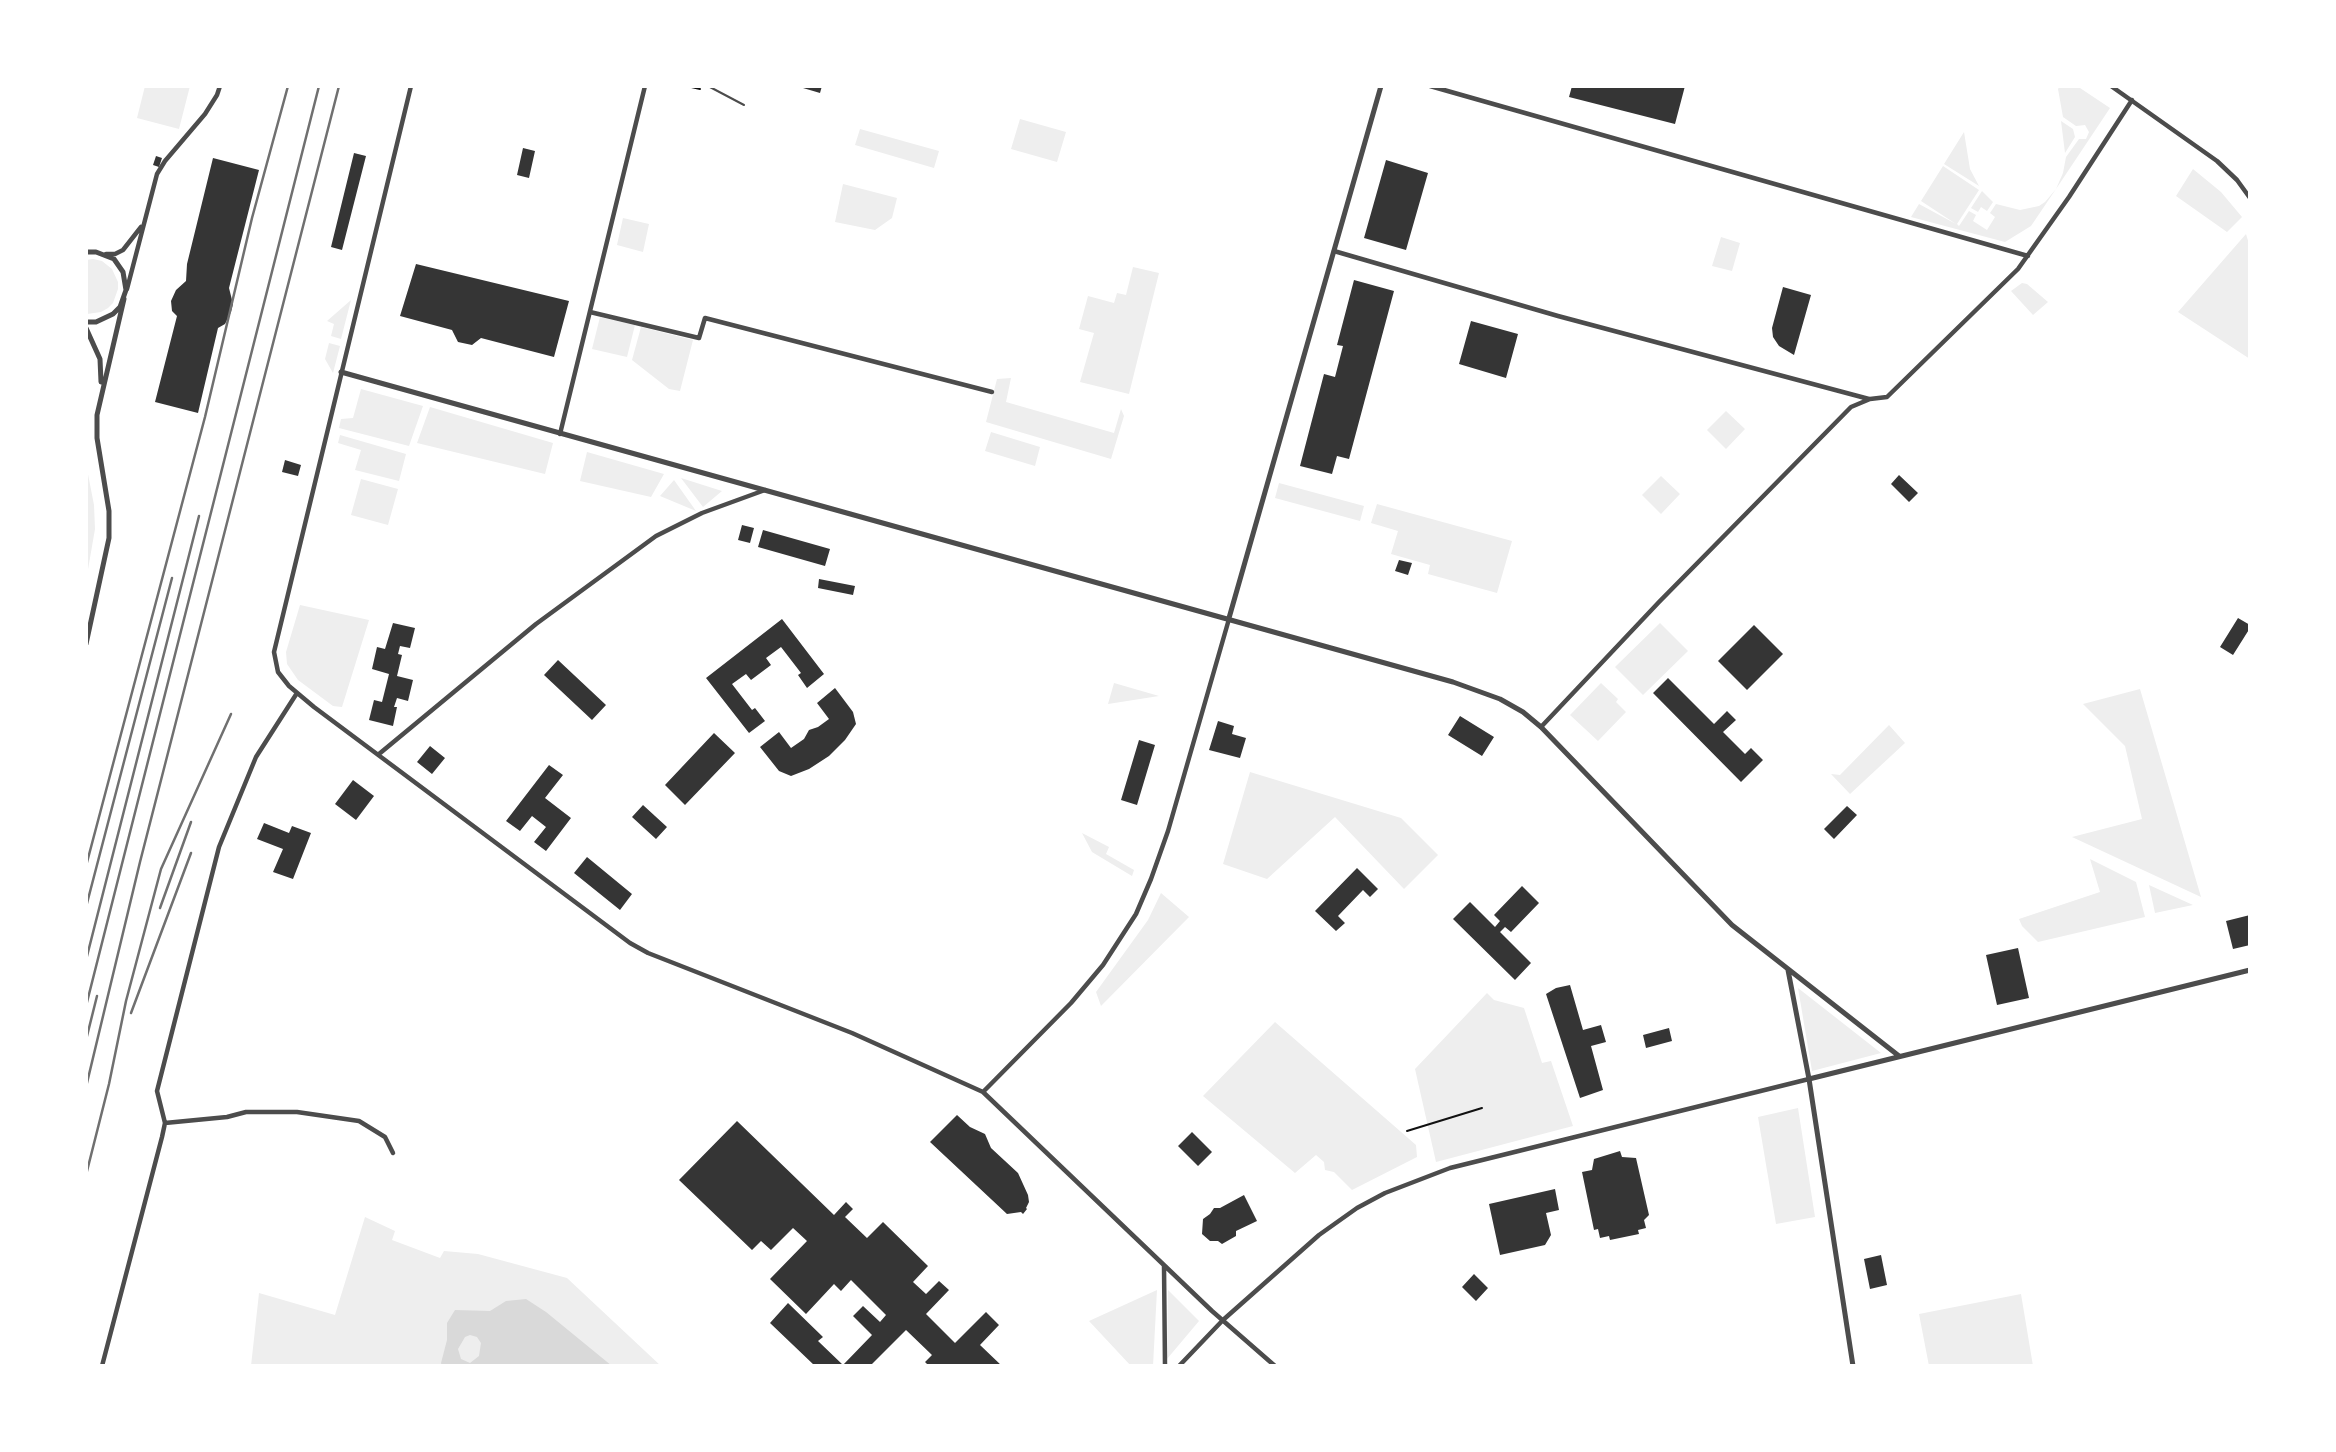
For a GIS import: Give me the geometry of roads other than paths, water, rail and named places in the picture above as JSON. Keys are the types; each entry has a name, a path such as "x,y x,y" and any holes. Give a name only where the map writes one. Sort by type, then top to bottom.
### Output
{"street":[{"path":"101,395 157,174 205,114 220,86"},
{"path":"411,86 274,652 278,673 298,693 613,932 639,948 852,1033 983,1092 1164,1265 1275,1366"},
{"path":"560,433 645,86"},
{"path":"983,1092 1071,1003 1103,965 1136,914 1152,879 1381,86"},
{"path":"2111,86 2217,161 2237,180 2250,198"},
{"path":"1432,87 2028,256"},
{"path":"1541,727 1659,602 1851,407 1870,399 1887,397 2028,256 2132,100"},
{"path":"86,252 115,254 123,250 144,223"},
{"path":"1334,251 1558,316 1870,399"},
{"path":"106,254 114,259 123,272 126,290"},
{"path":"86,321 104,320 113,314 124,299"},
{"path":"590,312 699,338 705,318 992,392"},
{"path":"86,328 100,359 101,395 97,438 110,511 109,538 86,644"},
{"path":"341,372 1229,618 1467,686 1513,706 1541,727 1720,914 1899,1056"},
{"path":"379,754 536,624 656,536 702,513 766,489"},
{"path":"102,1366 165,1123 157,1091 219,847 256,757 298,693"},
{"path":"1788,970 1809,1079 1853,1366"},
{"path":"1179,1366 1223,1320 1337,1221 1395,1188 1450,1168 2250,970"},
{"path":"165,1123 227,1117 246,1112 297,1112 359,1121 385,1137 393,1153"},
{"path":"1164,1265 1165,1366"}],"lane":[{"path":"708,86 744,105"}],"railway":[{"path":"86,866 205,417 252,218 288,86"},
{"path":"86,1006 319,86"},
{"path":"86,1087 140,862 339,86"},
{"path":"86,960 199,516"},
{"path":"86,907 172,578"},
{"path":"86,1175 126,1001 161,869 231,714"},
{"path":"160,908 191,822"},
{"path":"131,1013 191,853"},
{"path":"86,1040 97,996"}]}
